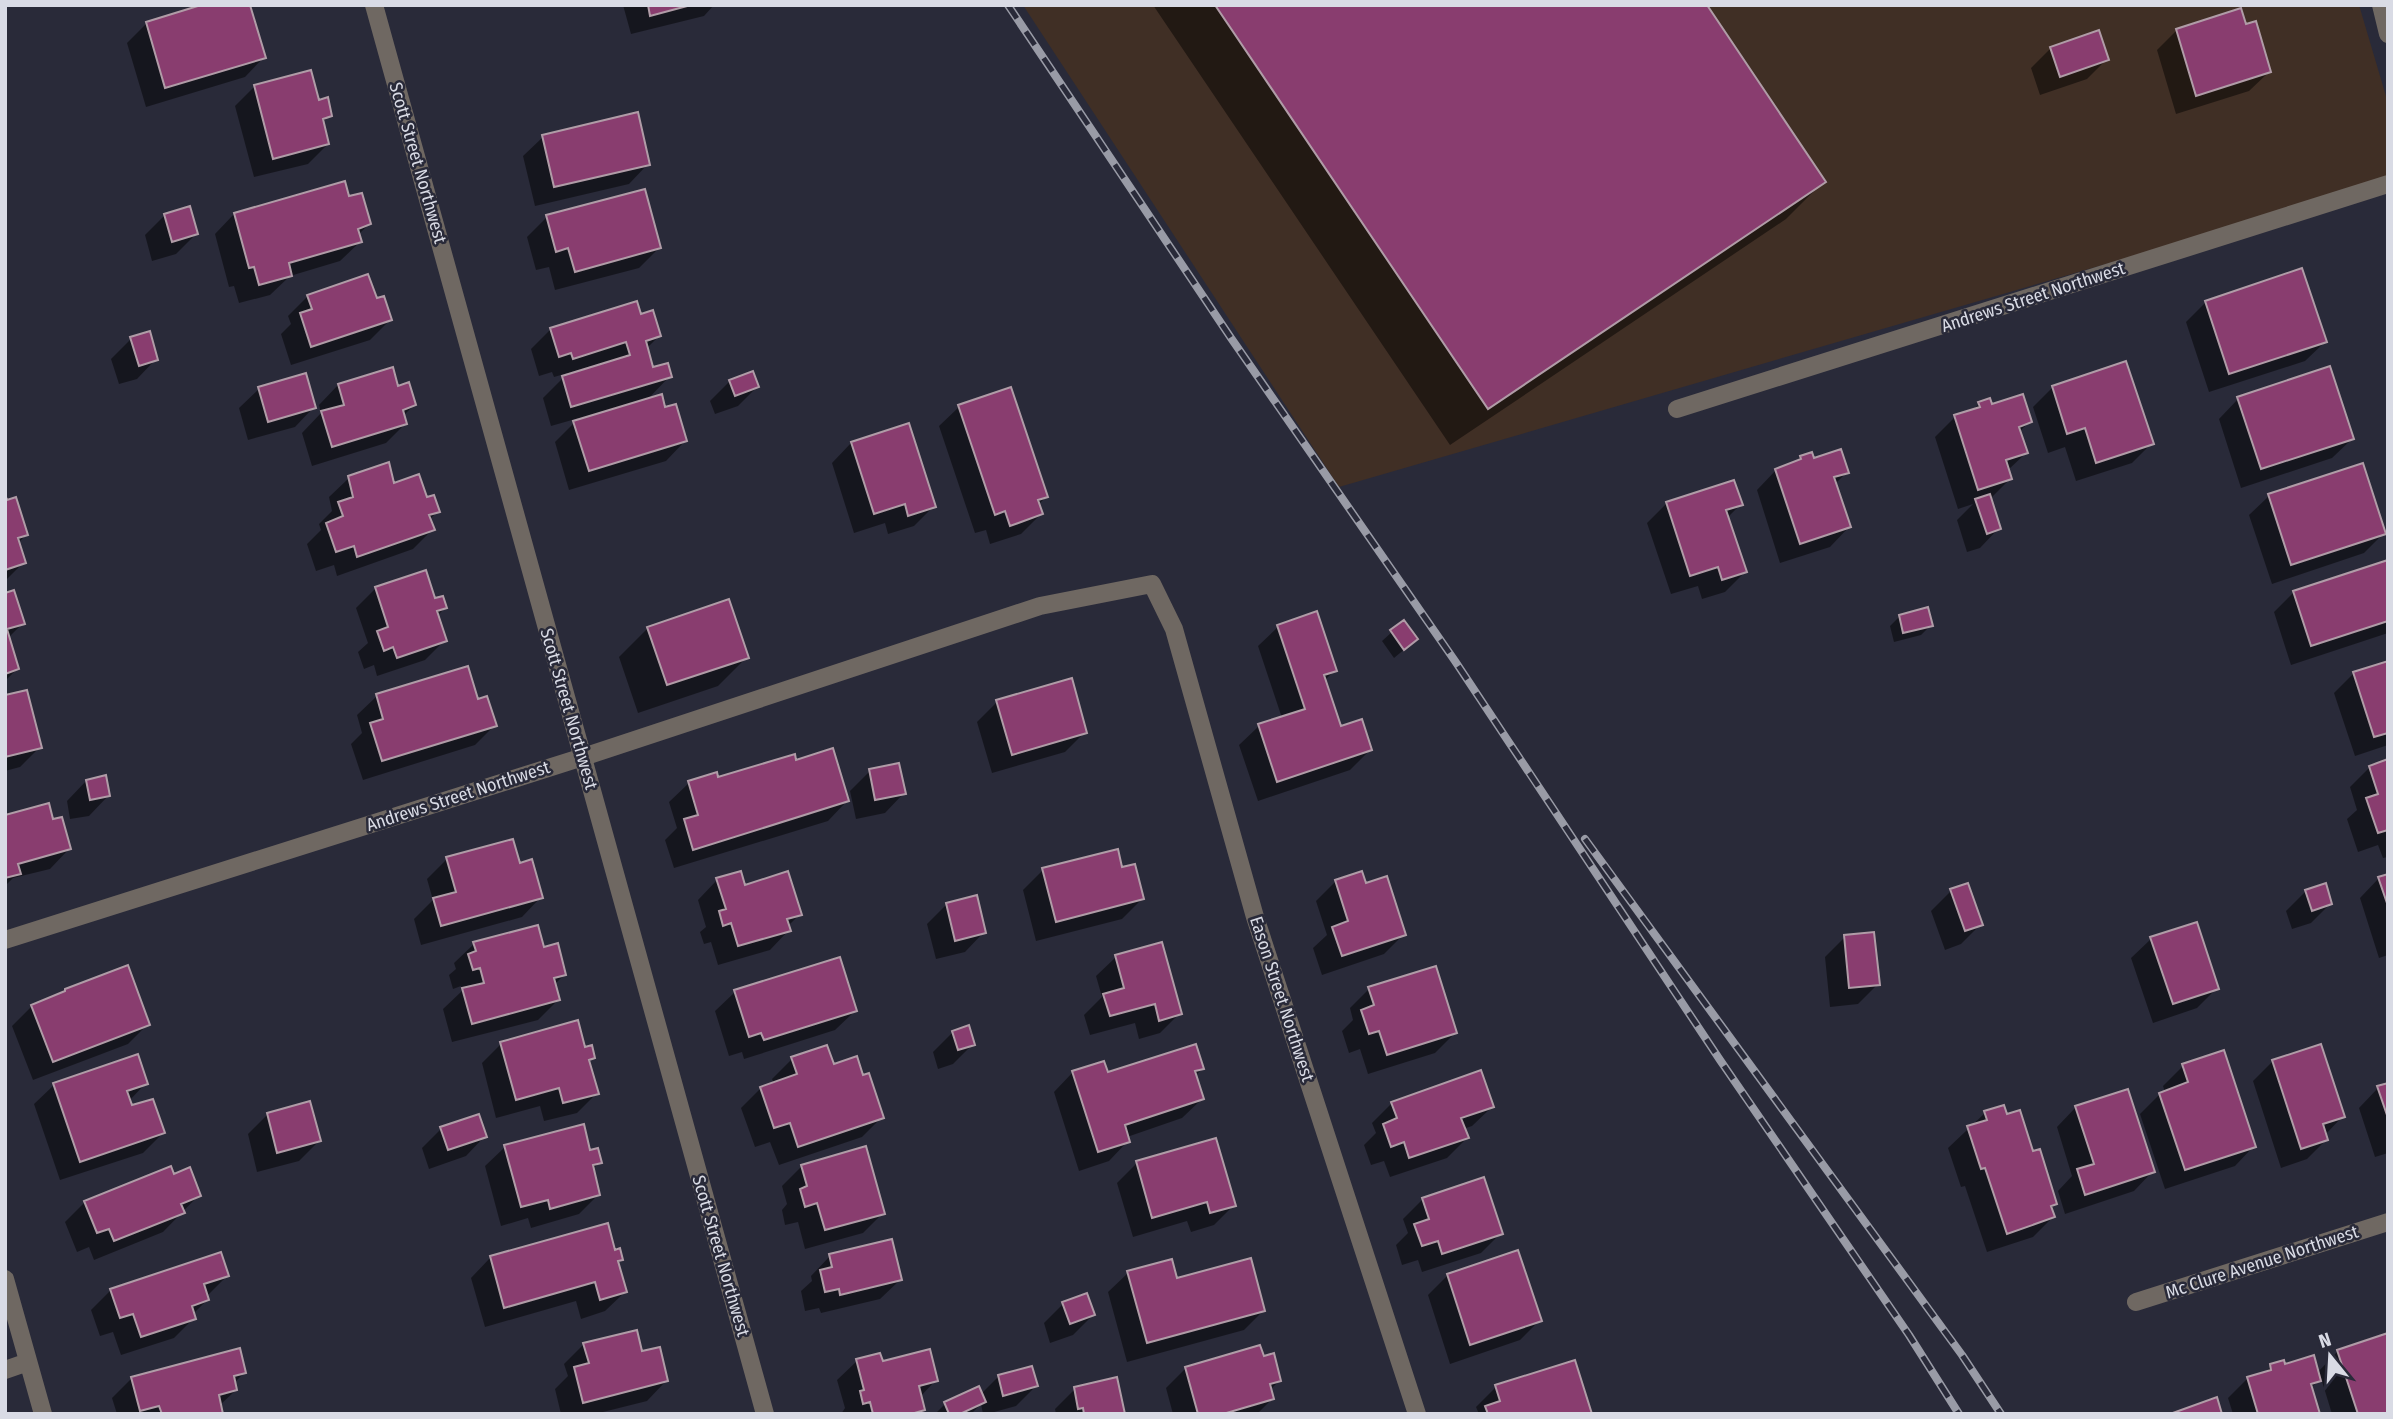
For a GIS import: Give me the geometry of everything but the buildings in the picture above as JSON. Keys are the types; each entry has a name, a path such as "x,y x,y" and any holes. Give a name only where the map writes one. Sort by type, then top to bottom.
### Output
{"street":[{"name":"Scott Street Northwest","path":"374,5 765,1414"},
{"path":"2381,5 2388,34"},
{"name":"Andrews Street Northwest","path":"1677,409 2388,184"},
{"name":"Andrews Street Northwest","path":"5,940 583,757 1040,606 1152,584"},
{"name":"Eason Street Northwest","path":"1152,584 1174,629 1255,917 1417,1414"},
{"name":"Mc Clure Avenue Northwest","path":"2136,1302 2388,1222"},
{"path":"5,1279 43,1414"},
{"path":"5,1370 28,1362"}],"shaded area":[{"path":"1023,5 2359,5 2388,103 2388,182 1339,487"}],"railway":[{"path":"1008,5 1231,338 1455,661 1720,1060 1909,1335 1959,1414"},
{"path":"1585,839 1962,1355 2001,1414"}]}
